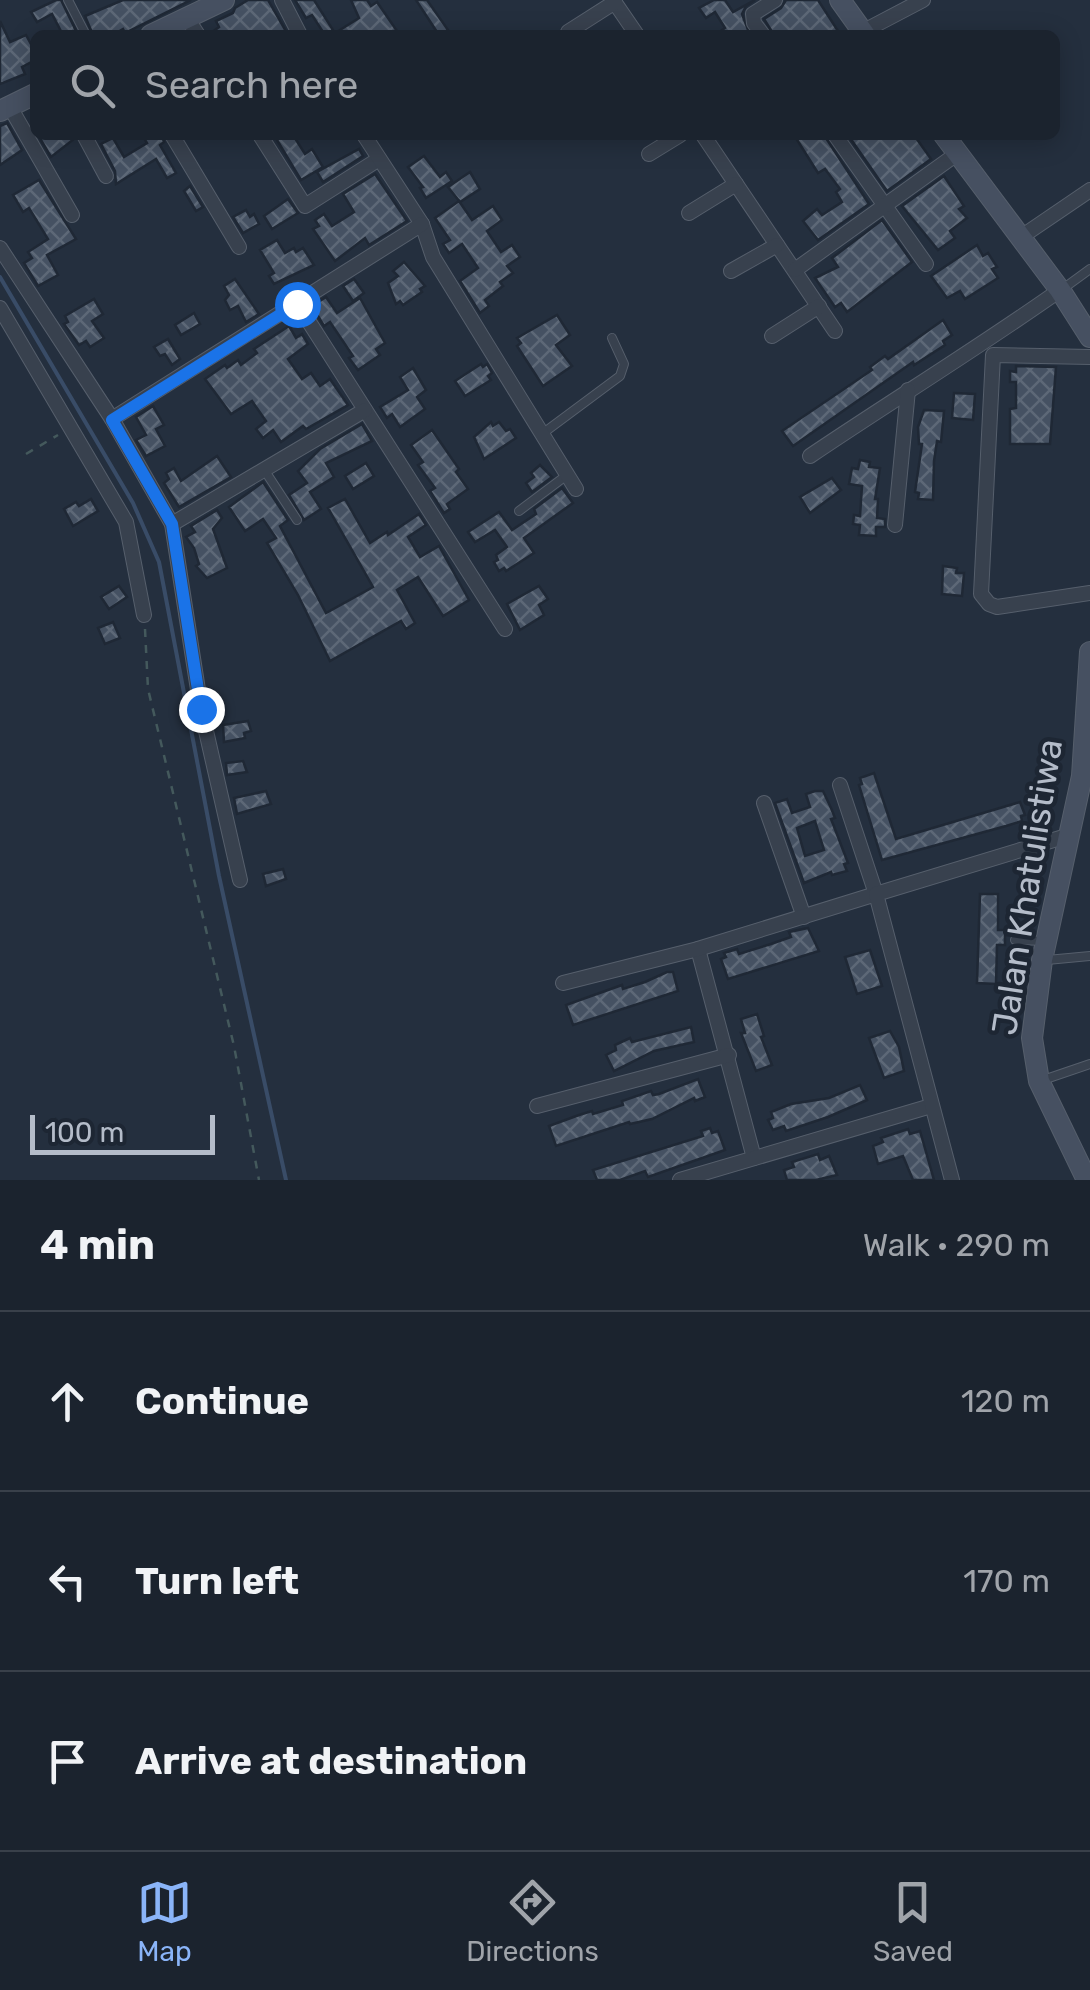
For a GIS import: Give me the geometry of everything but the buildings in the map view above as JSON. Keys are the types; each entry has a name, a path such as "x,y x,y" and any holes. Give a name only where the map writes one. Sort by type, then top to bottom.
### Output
{"street":[{"path":"192,26 224,0"},
{"path":"282,0 297,30"},
{"path":"759,30 753,14 774,0"},
{"path":"840,0 862,30"},
{"path":"869,30 923,0"},
{"path":"571,30 614,1 633,30"},
{"path":"30,96 5,109 72,215"},
{"path":"87,140 106,176"},
{"path":"175,140 239,247"},
{"path":"263,140 304,206 380,159"},
{"path":"367,140 422,224 432,256 572,482"},
{"path":"649,154 672,140"},
{"path":"706,140 835,331"},
{"path":"839,140 926,264"},
{"path":"948,140 1060,290 1090,337"},
{"path":"795,270 958,153"},
{"path":"689,213 736,184"},
{"path":"1021,238 1090,190"},
{"path":"112,420 422,224"},
{"path":"731,272 777,244"},
{"path":"0,248 112,420 172,524 201,709 240,880"},
{"path":"810,456 908,390 987,351 1060,290"},
{"path":"297,304 505,628"},
{"path":"772,336 819,306"},
{"path":"0,308 126,522 144,615"},
{"path":"987,351 1090,357"},
{"path":"987,351 980,594 988,604 997,607 1090,593"},
{"path":"895,525 908,390"},
{"path":"172,524 365,410"},
{"name":"Jalan Khatulistiwa","path":"1087,1180 1039,1081 1032,1038 1044,951 1086,775 1090,652"},
{"path":"840,785 876,894 952,1180"},
{"path":"764,802 804,916"},
{"path":"563,983 698,949 1070,835"},
{"path":"698,949 754,1158"},
{"path":"537,1106 729,1055"},
{"path":"680,1180 930,1106"}],"lane":[{"path":"68,0 83,30"},
{"path":"1060,290 1090,269"},
{"path":"542,434 620,376 624,364 612,338"},
{"path":"265,471 297,520"},
{"path":"519,510 572,482"},
{"path":"1014,940 1044,951 1090,956"},
{"path":"1039,1081 1090,1064"}],"path":[{"path":"26,454 72,426"},
{"path":"144,615 148,689 234,1046 258,1180"}],"waterway":[{"path":"0,277 133,503 159,562 219,876 286,1180"}],"route":[{"path":"201,709 172,524 112,420 297,304"}]}
